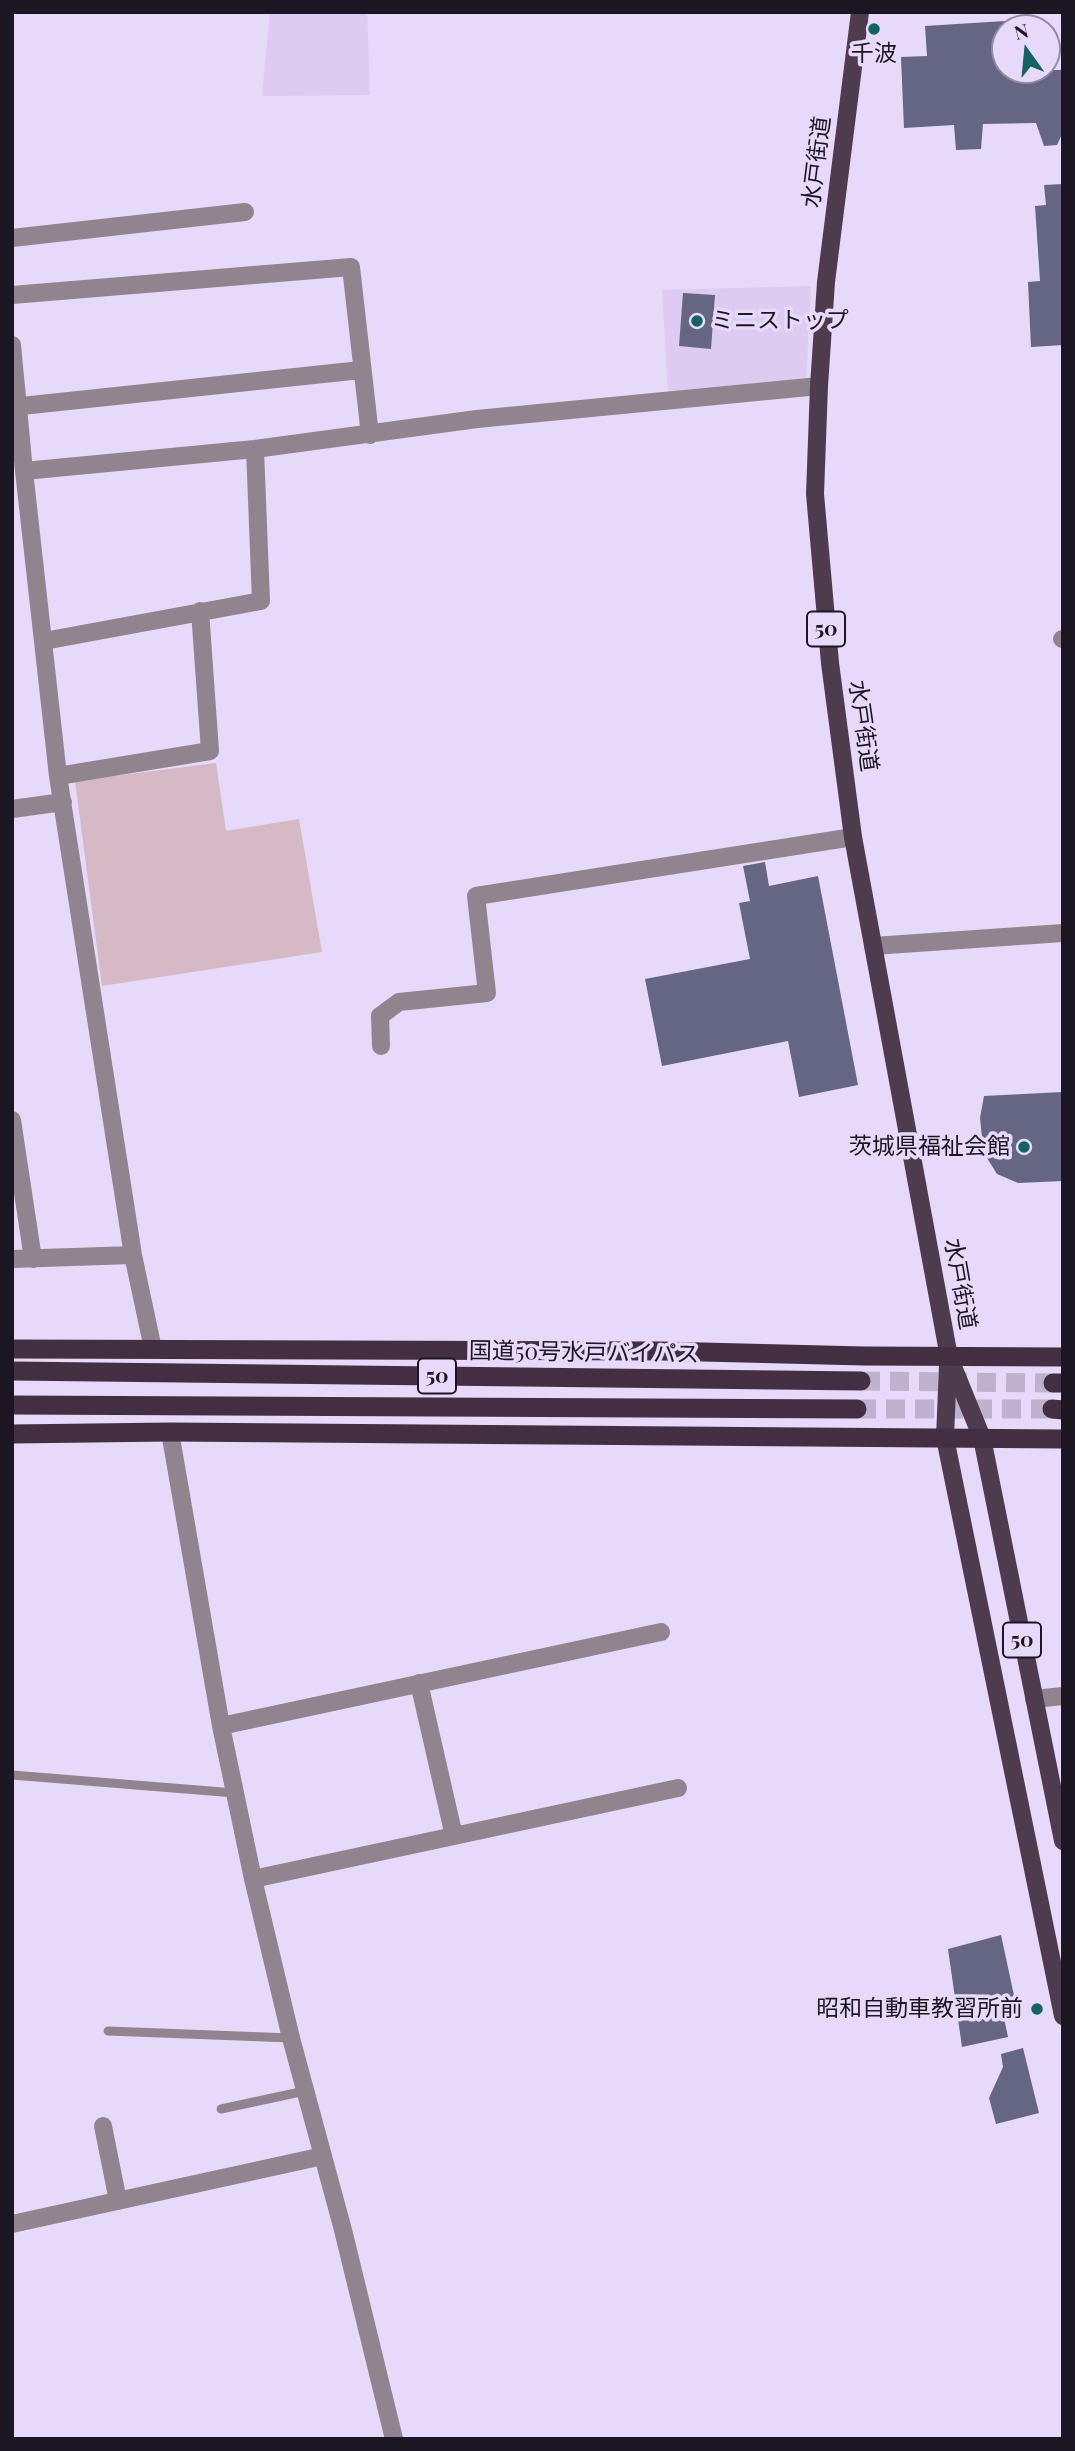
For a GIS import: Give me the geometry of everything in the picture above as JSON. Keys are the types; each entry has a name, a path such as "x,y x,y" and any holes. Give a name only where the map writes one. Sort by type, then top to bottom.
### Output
{"highway":[{"path":"12,1349 662,1351 1063,1357"},
{"name":"国道50号水戸バイパス","path":"12,1371 861,1381"},
{"name":"50","path":"12,1405 858,1409"},
{"path":"12,1434 170,1432 1063,1439"}],"main road":[{"name":"水戸街道","path":"860,12 827,282 819,386 815,494 821,576 853,837 948,1357 946,1438 1063,2016"},
{"name":"水戸街道","path":"948,1357 982,1438 1063,1841"}],"street":[{"path":"12,238 245,212"},
{"path":"12,295 351,267 370,435"},
{"path":"12,345 15,407 58,776 134,1255 153,1349"},
{"path":"15,407 361,370"},
{"path":"24,471 256,449 477,419 819,386"},
{"path":"44,641 261,601 256,449"},
{"path":"58,776 210,751 200,611"},
{"path":"12,809 63,802"},
{"path":"381,1046 380,1016 399,1002 487,993 476,896 853,837"},
{"path":"873,946 1063,933"},
{"path":"12,1120 33,1259"},
{"path":"12,1259 134,1255"},
{"path":"170,1432 221,1726 253,1879 394,2439"},
{"path":"221,1726 661,1632"},
{"path":"419,1683 454,1836"},
{"path":"1034,1699 1063,1696"},
{"path":"253,1879 678,1788"},
{"path":"103,2126 118,2201"},
{"path":"12,2224 323,2156"}],"lane":[{"path":"12,1775 235,1793"},
{"path":"108,2031 291,2038"},
{"path":"221,2109 305,2091"}],"shaded area":[{"path":"270,12 367,12 370,95 262,96"},
{"path":"811,286 806,379 668,391 662,290"},
{"path":"216,763 226,831 299,819 322,952 102,986 75,781"}],"building":[{"path":"991,22 991,84 1061,84 1063,70 1063,132 1057,145 1044,146 1036,123 983,124 981,149 956,150 954,125 904,128 901,57 927,56 925,26"},
{"path":"1063,184 1063,345 1031,347 1028,282 1040,281 1035,206 1046,205 1044,185"},
{"name":"ミニストップ","path":"683,293 715,295 711,349 679,346"},
{"path":"765,862 769,886 818,876 858,1085 799,1097 788,1041 662,1066 645,979 750,959 739,903 750,901 743,866"},
{"name":"茨城県福祉会館","path":"1063,1092 1063,1181 1018,1183 997,1174 987,1158 982,1137 980,1118 984,1096"},
{"path":"1001,1935 1018,2014 1004,2018 1008,2037 962,2047 948,1949"},
{"path":"1023,2048 1039,2113 996,2124 989,2098 1003,2067 1001,2054"}],"tunnel":[{"path":"861,1381 1053,1383"},
{"path":"857,1409 1052,1409"}],"place":[{"name":"千波","path":"874,29"},
{"name":"ミニストップ","path":"697,321"},
{"name":"茨城県福祉会館","path":"1024,1147"},
{"name":"昭和自動車教習所前","path":"1037,2009"}]}
